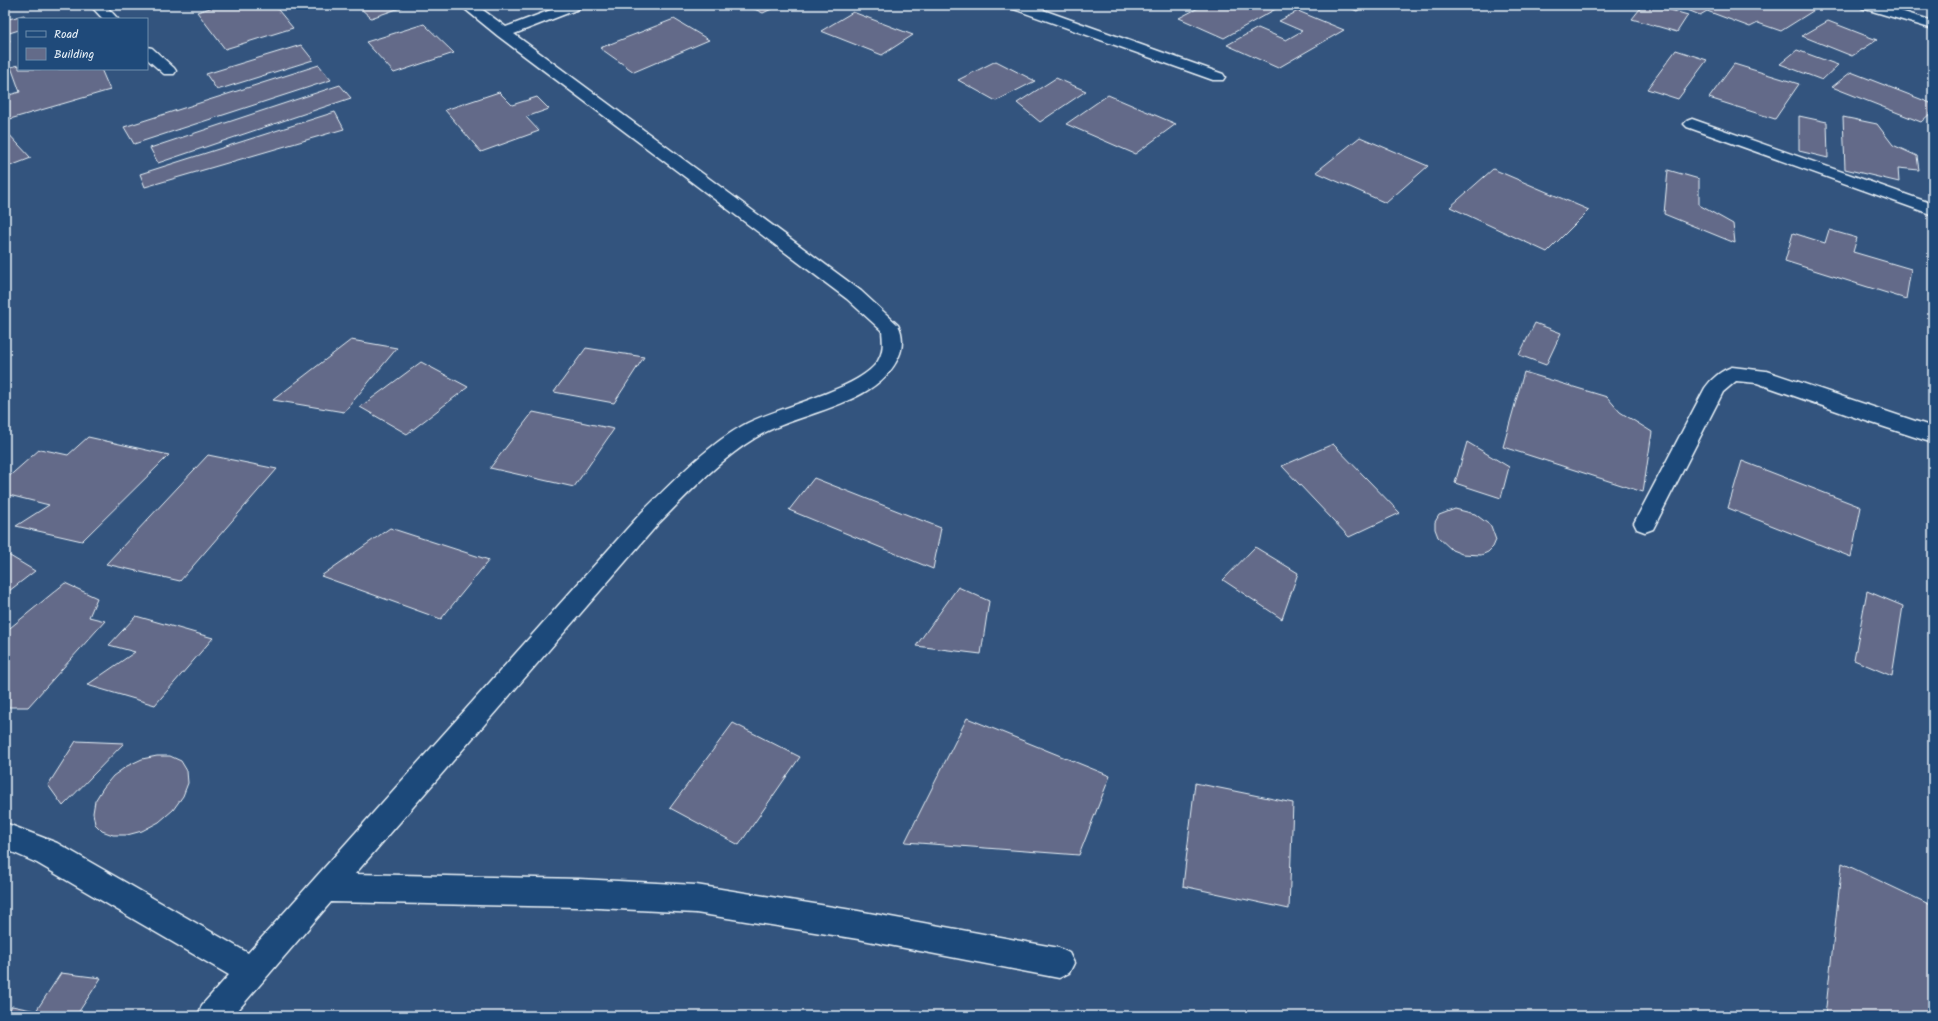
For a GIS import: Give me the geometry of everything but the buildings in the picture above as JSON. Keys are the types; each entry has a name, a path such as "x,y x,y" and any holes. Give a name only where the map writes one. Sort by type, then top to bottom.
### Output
{"street":[{"path":"97,5 110,18"},
{"path":"213,1016 645,524 699,469 750,431 866,383 888,362 892,351 891,329 854,295 467,5"},
{"path":"503,33 576,5"},
{"path":"1016,5 1218,77"},
{"path":"1867,5 1933,26"},
{"path":"148,52 169,71"},
{"path":"1692,124 1933,210"},
{"path":"1645,523 1715,388 1732,374 1759,376 1864,413 1933,435"},
{"path":"5,836 47,853 252,972"},
{"path":"325,888 579,893 696,899 858,925 1059,963"}]}
